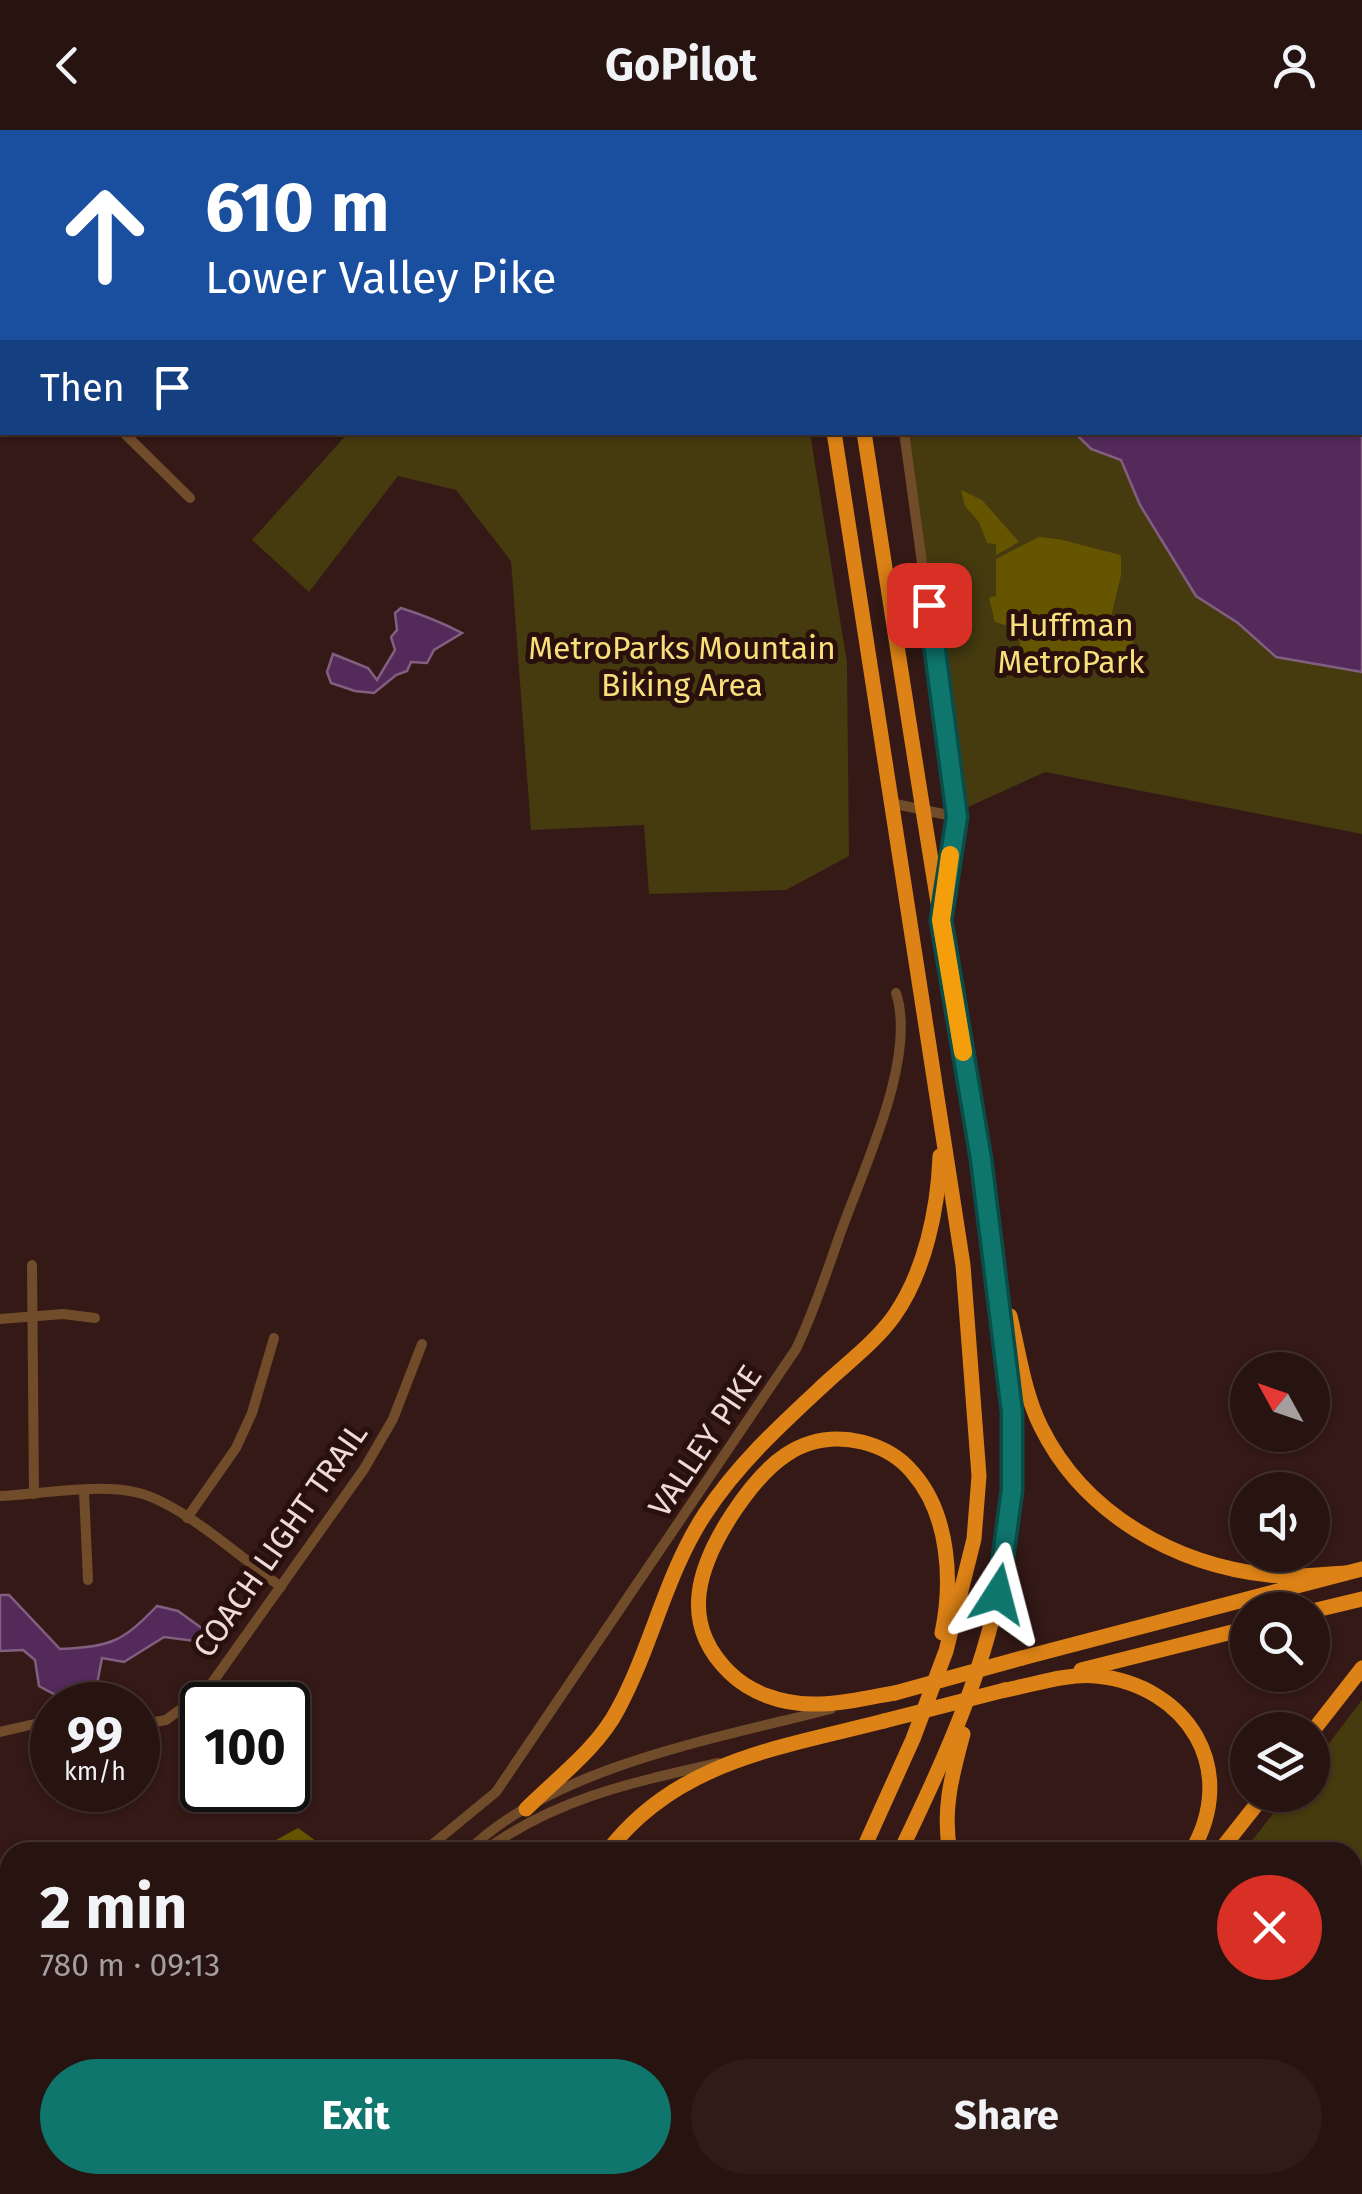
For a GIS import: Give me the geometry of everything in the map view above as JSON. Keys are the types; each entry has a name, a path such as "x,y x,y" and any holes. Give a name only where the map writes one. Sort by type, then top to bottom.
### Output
{"highway":[{"path":"834,435 963,1264 979,1476 974,1539 961,1600 927,1702 866,1842"},
{"path":"864,435 996,1260 1012,1412 1012,1490 1004,1562 992,1625 949,1782 948,1842"},
{"path":"941,920 957,817"},
{"path":"526,1809 592,1745 617,1712 676,1570 726,1483 752,1451 865,1348 894,1316 913,1281 936,1204 941,1128"},
{"path":"996,1260 1040,1426 1062,1462 1090,1494 1125,1524 1168,1550 1221,1567 1272,1576 1354,1571"},
{"path":"927,1702 946,1615 942,1539 929,1491 902,1460 872,1444 840,1437 808,1443 782,1457 754,1482 716,1538 699,1576 701,1628 716,1658 754,1691 772,1697 814,1704 895,1692 1022,1658 1354,1571"},
{"path":"1330,1606 1362,1598"},
{"path":"615,1842 629,1824 662,1797 686,1782 748,1756 1230,1633"},
{"path":"1328,1712 1362,1668"},
{"path":"1005,1690 1091,1675 1130,1682 1161,1697 1181,1714 1200,1742 1210,1774 1209,1803 1194,1842"},
{"path":"905,1842 973,1686"},
{"path":"1227,1842 1251,1812"}],"street":[{"path":"126,435 190,498"},
{"path":"892,803 957,817 904,435"},
{"name":"VALLEY PIKE","path":"436,1842 496,1792 796,1349 818,1299 891,1092 900,1034 896,993"},
{"path":"32,1265 34,1494"},
{"path":"0,1319 64,1314 94,1318"},
{"path":"187,1518 236,1448 252,1413 274,1338"},
{"name":"COACH LIGHT TRAIL","path":"160,1721 207,1690 364,1469 392,1419 422,1344"},
{"path":"84,1492 88,1580"},
{"path":"0,1496 137,1492 165,1502 280,1587"},
{"path":"478,1842 526,1809 592,1777 676,1749 895,1692"},
{"path":"0,1732 30,1725"},
{"path":"496,1842 550,1811 613,1786 748,1756"}],"green space":[{"name":"MetroParks Mountain Biking Area","path":"346,435 810,435 847,663 849,856 786,890 649,894 644,825 531,830 511,561 456,490 398,476 309,592 252,540"},
{"name":"Huffman MetroPark","path":"900,435 1077,435 1091,449 1121,460 1140,505 1196,596 1238,623 1276,657 1362,673 1362,834 1045,772 966,808"},
{"path":"961,490 982,500 1019,542 996,555 996,544 987,543 979,522 965,506"},
{"path":"1039,537 1121,555 1121,575 1111,617 1134,639 1127,660 1019,661 1020,636 1015,628 995,622 989,598 996,596 996,559"},
{"path":"1362,1700 1362,1842 1251,1842 1275,1812 1330,1812 1330,1742"},
{"path":"298,1828 317,1842 272,1842"}],"shaded area":[{"path":"1077,435 1362,435 1362,672 1276,657 1238,623 1196,596 1140,505 1121,460 1091,449"},
{"path":"401,608 462,633 434,650 427,663 411,662 407,671 374,693 331,683 327,672 333,654 368,668 377,680 395,650 391,637 397,630 395,613"},
{"path":"0,1595 9,1595 60,1649 114,1640 157,1606 178,1611 207,1632 195,1641 164,1637 124,1662 102,1658 97,1682 38,1682 35,1660 23,1650 0,1651"}],"slow traffic":[{"path":"950,855 941,920 963,1052"}],"route":[{"path":"929,605 957,817 941,920 996,1260 1012,1412 1012,1490 998,1594"}]}
